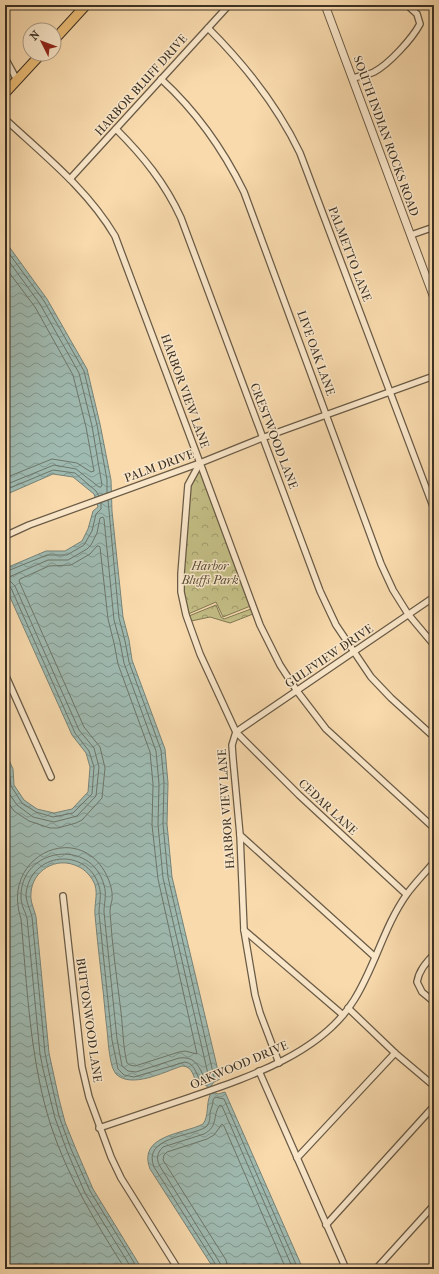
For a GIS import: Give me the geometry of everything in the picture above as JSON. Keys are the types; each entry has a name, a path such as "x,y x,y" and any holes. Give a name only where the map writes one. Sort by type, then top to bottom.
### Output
{"main road":[{"path":"62,31 86,5"},
{"path":"5,93 34,62"}],"street":[{"name":"HARBOR BLUFF DRIVE","path":"70,179 229,5"},
{"name":"SOUTH INDIAN ROCKS ROAD","path":"325,5 434,298"},
{"path":"353,78 372,73 384,66 415,33 420,24 417,14 407,5"},
{"name":"PALMETTO LANE","path":"208,28 247,70 290,131 303,160 434,509"},
{"path":"5,58 17,80"},
{"name":"LIVE OAK LANE","path":"161,79 190,108 206,128 233,169 244,192 381,564 393,590 408,614 434,645"},
{"name":"HARBOR VIEW LANE","path":"5,119 70,179 95,205 115,236 200,463 188,485 181,592 186,615 200,654 236,732 232,745 240,835 244,930 255,995 279,1063"},
{"name":"CRESTWOOD LANE","path":"116,129 138,151 154,171 175,205 320,591 336,625 371,677 391,698 434,737"},
{"path":"411,235 434,227"},
{"name":"PALM DRIVE","path":"5,536 200,463 262,438 327,416 434,376"},
{"path":"200,463 260,625 280,665 314,714 339,742 434,828"},
{"name":"GULFVIEW DRIVE","path":"236,732 434,597"},
{"path":"5,674 52,777"},
{"name":"CEDAR LANE","path":"236,732 299,796 406,894"},
{"path":"240,835 375,957"},
{"name":"OAKWOOD DRIVE","path":"99,1128 218,1088 279,1063 304,1049 321,1037 335,1025 354,1000 406,894 434,862"},
{"name":"BUTTONWOOD LANE","path":"63,896 82,1067 89,1097 99,1128 121,1178 178,1269"},
{"path":"244,930 343,1015"},
{"path":"434,954 418,974 417,982 422,992 434,1002"},
{"path":"348,1008 395,1053 434,1086"},
{"path":"297,1158 395,1053"},
{"path":"259,1071 346,1269"},
{"path":"326,1225 434,1106"},
{"path":"376,1269 434,1205"}],"green space":[{"name":"Harbor Bluffs Park","path":"200,463 253,605 223,617 216,602 186,615 181,592 188,485"},
{"path":"216,605 221,617 224,619 251,609 253,614 230,623 210,617 191,621 189,616"}],"water":[{"path":"5,241 47,299 87,369 111,480 112,511 123,617 132,660 165,749 168,783 167,824 172,877 220,1079 214,1082 211,1086 214,1092 218,1094 225,1092 303,1269 214,1269 150,1169 148,1158 150,1149 156,1142 203,1124 206,1117 210,1095 207,1086 203,1084 197,1086 191,1070 182,1066 139,1080 122,1078 115,1073 112,1066 108,1043 95,915 95,885 90,876 83,869 69,863 61,863 53,864 40,872 32,885 31,893 36,917 49,1053 65,1122 93,1189 142,1269 5,1269 5,751 13,769 14,785 24,800 37,809 54,813 72,809 88,792 90,767 86,753 72,735 5,586 5,573 6,568 46,551 65,551 82,541 88,529 93,511 98,507 94,494 73,477 53,474 5,495"}]}
